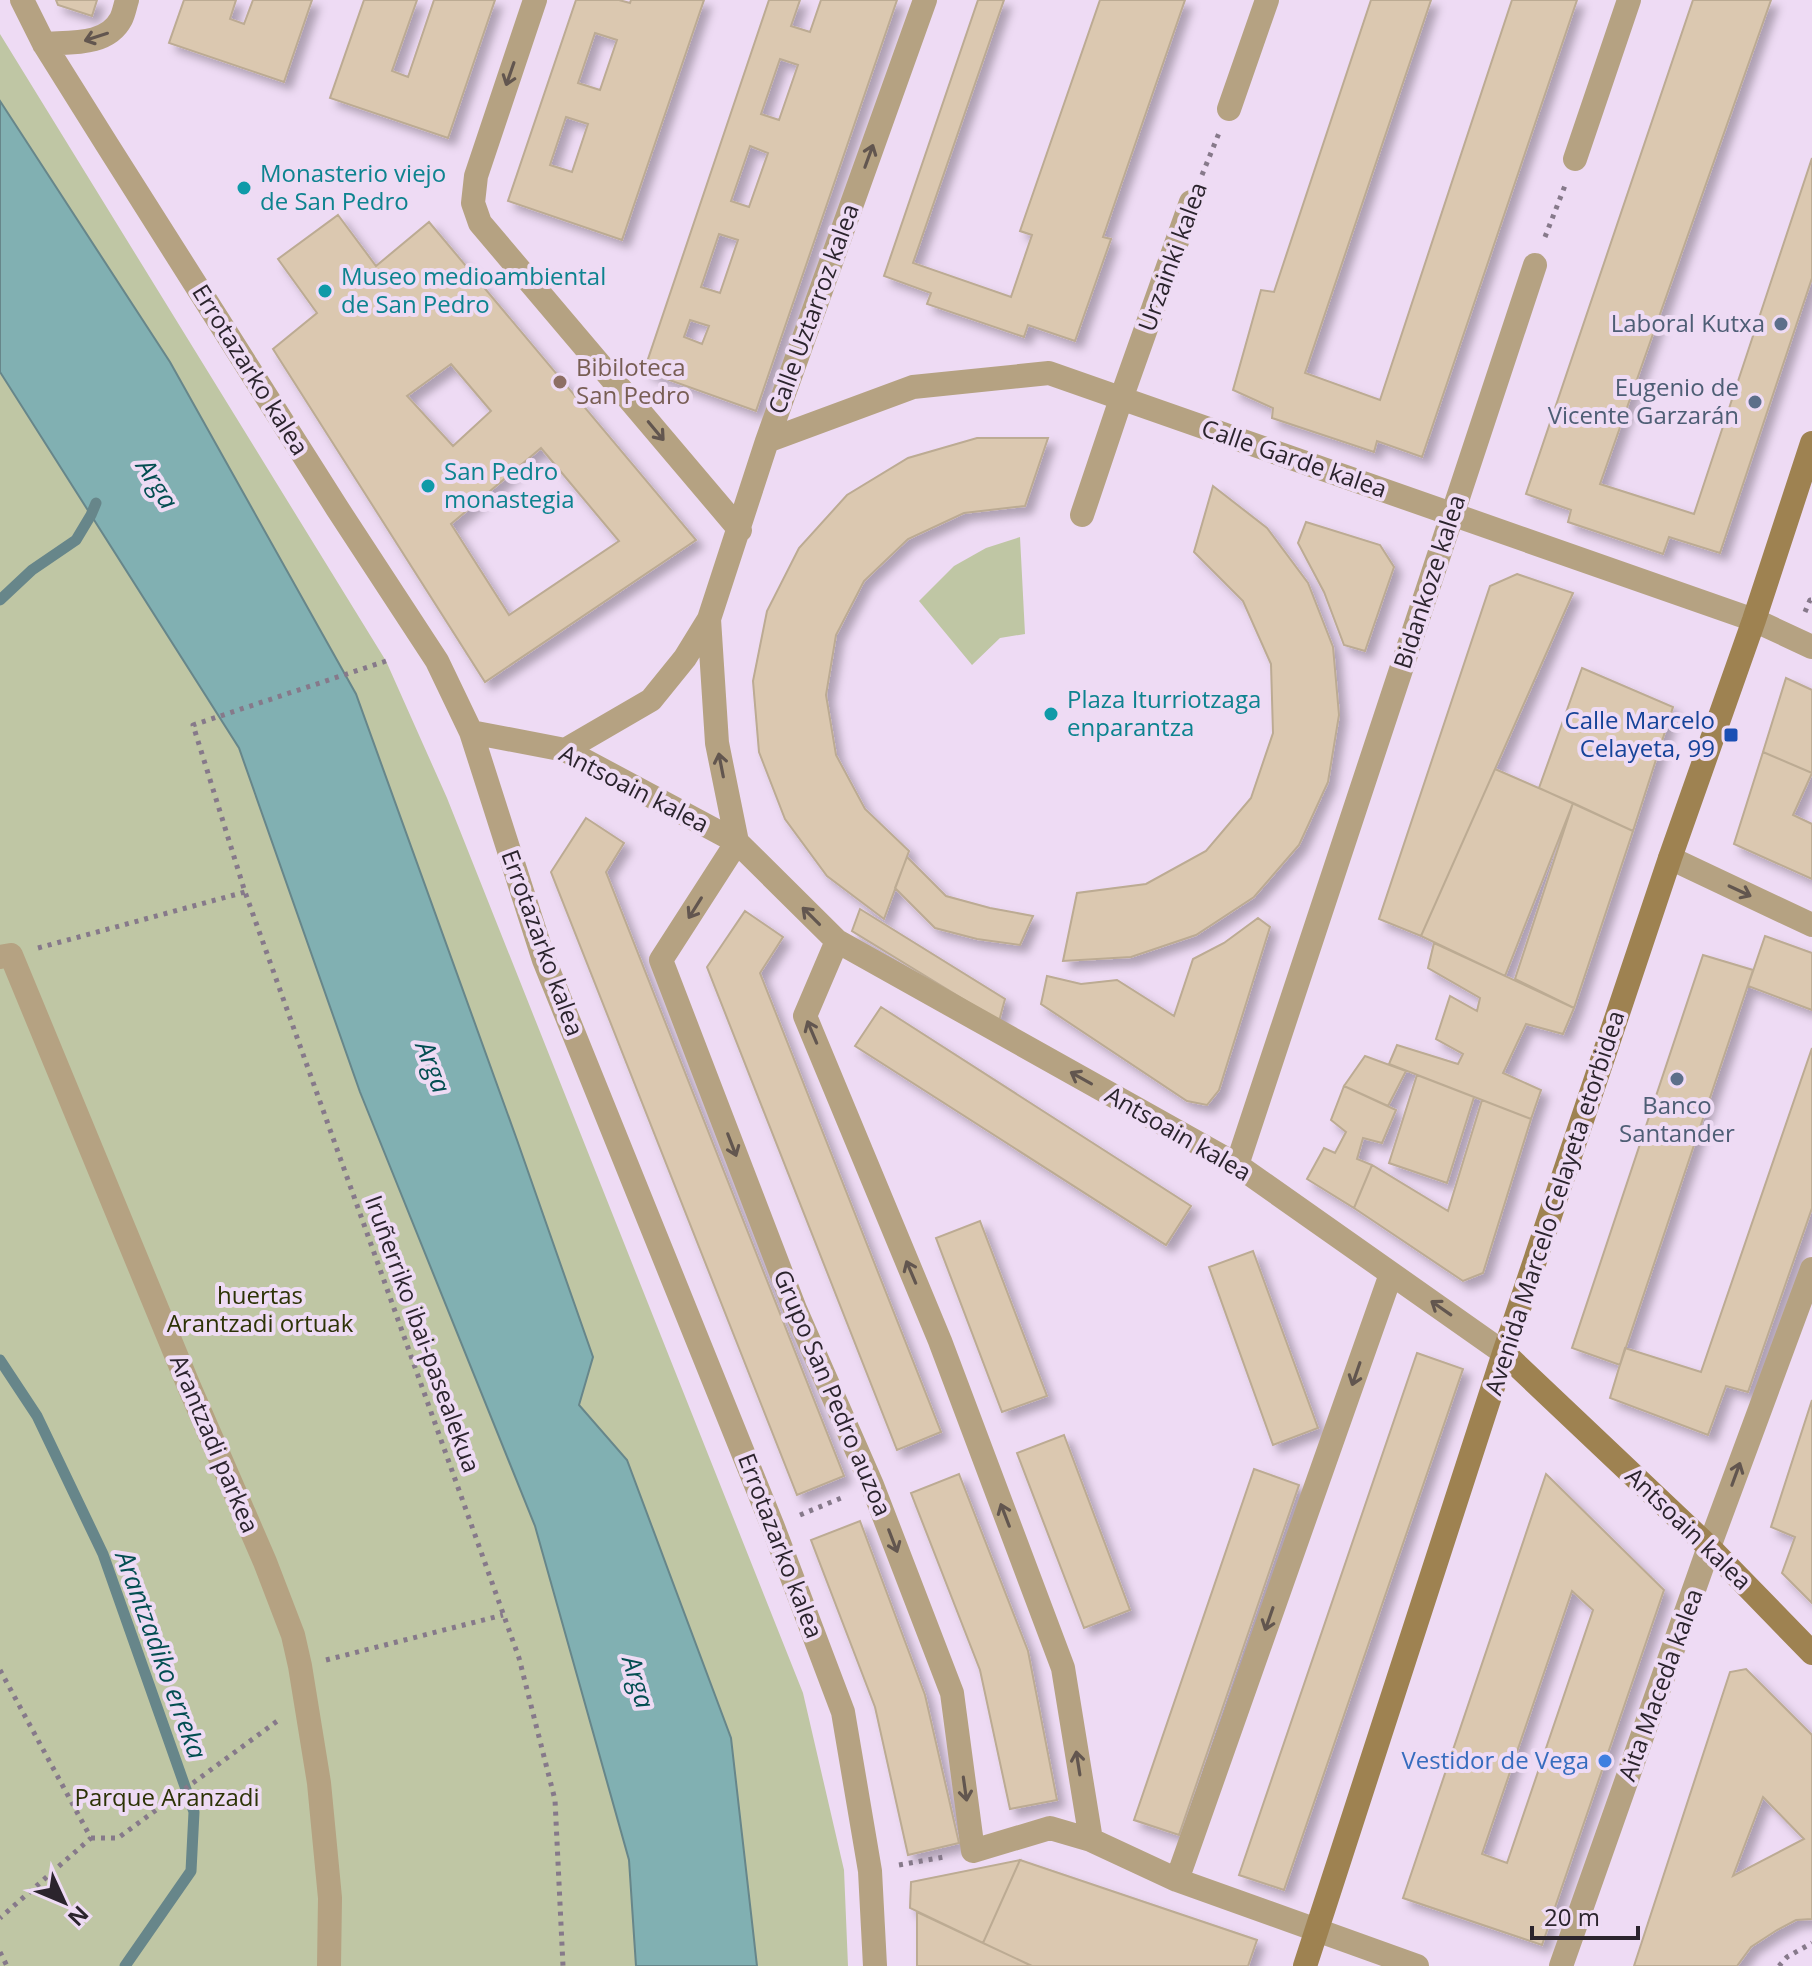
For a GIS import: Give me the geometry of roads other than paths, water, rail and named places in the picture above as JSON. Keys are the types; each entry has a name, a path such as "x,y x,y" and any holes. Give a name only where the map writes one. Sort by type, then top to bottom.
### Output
{"main road":[{"name":"Avenida Marcelo Celayeta etorbidea","path":"1305,1966 1504,1353 1812,443"},
{"name":"Antsoain kalea","path":"1504,1353 1709,1547 1812,1653"}],"street":[{"name":"Errotazarko kalea","path":"22,0 44,44 437,661 471,732 544,960 773,1527 843,1712 870,1871 875,1966"},
{"path":"44,44 85,41 107,35 120,20 127,0"},
{"path":"535,0 476,176 473,203 480,223 740,530"},
{"name":"Calle Uztarroz kalea","path":"565,750 651,700 685,658 709,619 767,441 925,0"},
{"path":"1229,109 1267,0"},
{"path":"1575,159 1629,0"},
{"name":"Urzainki kalea","path":"1082,515 1191,202"},
{"name":"Bidankoze kalea","path":"1237,1165 1535,265"},
{"name":"Calle Garde kalea","path":"767,441 913,387 1049,373 1754,620 1812,647"},
{"name":"Calle Uztarroz kalea","path":"709,619 717,743 737,842"},
{"name":"Antsoain kalea","path":"471,732 565,750 737,842 837,941 1237,1165 1504,1353"},
{"name":"Grupo San Pedro auzoa","path":"737,842 661,960 795,1309 872,1485 952,1693 973,1851 1050,1828 1091,1840"},
{"path":"1670,858 1812,925"},
{"path":"837,941 805,1016 940,1341 1063,1668 1091,1840 1177,1880 1417,1966"},
{"name":"Arantzadi parkea","path":"6,956 27,998 293,1635 319,1783 330,1898 329,1966"},
{"name":"Aita Maceda kalea","path":"1561,1966 1709,1547 1812,1269"},
{"path":"1177,1880 1391,1274"}],"water":[{"name":"Arga","path":"0,101 170,362 356,694 593,1357 579,1405 627,1460 731,1738 757,1966 636,1966 629,1860 535,1526 360,1092 239,748 0,372"}],"waterway":[{"name":"Arantzadiko erreka","path":"0,600 32,570 76,540 96,503"},
{"name":"Arantzadiko erreka","path":"0,1360 37,1416 103,1554 194,1812 191,1871 125,1966"}],"place":[{"name":"Monasterio viejo de San Pedro","path":"244,188"},
{"name":"Museo medioambiental de San Pedro","path":"325,291"},
{"name":"Laboral Kutxa","path":"1781,324"},
{"name":"Bibiloteca San Pedro","path":"560,382"},
{"name":"Eugenio de Vicente Garzarán","path":"1755,402"},
{"name":"San Pedro monastegia","path":"428,486"},
{"name":"Plaza Iturriotzaga enparantza","path":"1051,714"},
{"name":"Calle Marcelo Celayeta, 99","path":"1731,735"},
{"name":"Banco Santander","path":"1677,1079"},
{"name":"Vestidor de Vega","path":"1605,1761"}],"park label":[{"name":"huertas Arantzadi ortuak","path":"260,1310"},
{"name":"Parque Aranzadi","path":"167,1798"}]}
